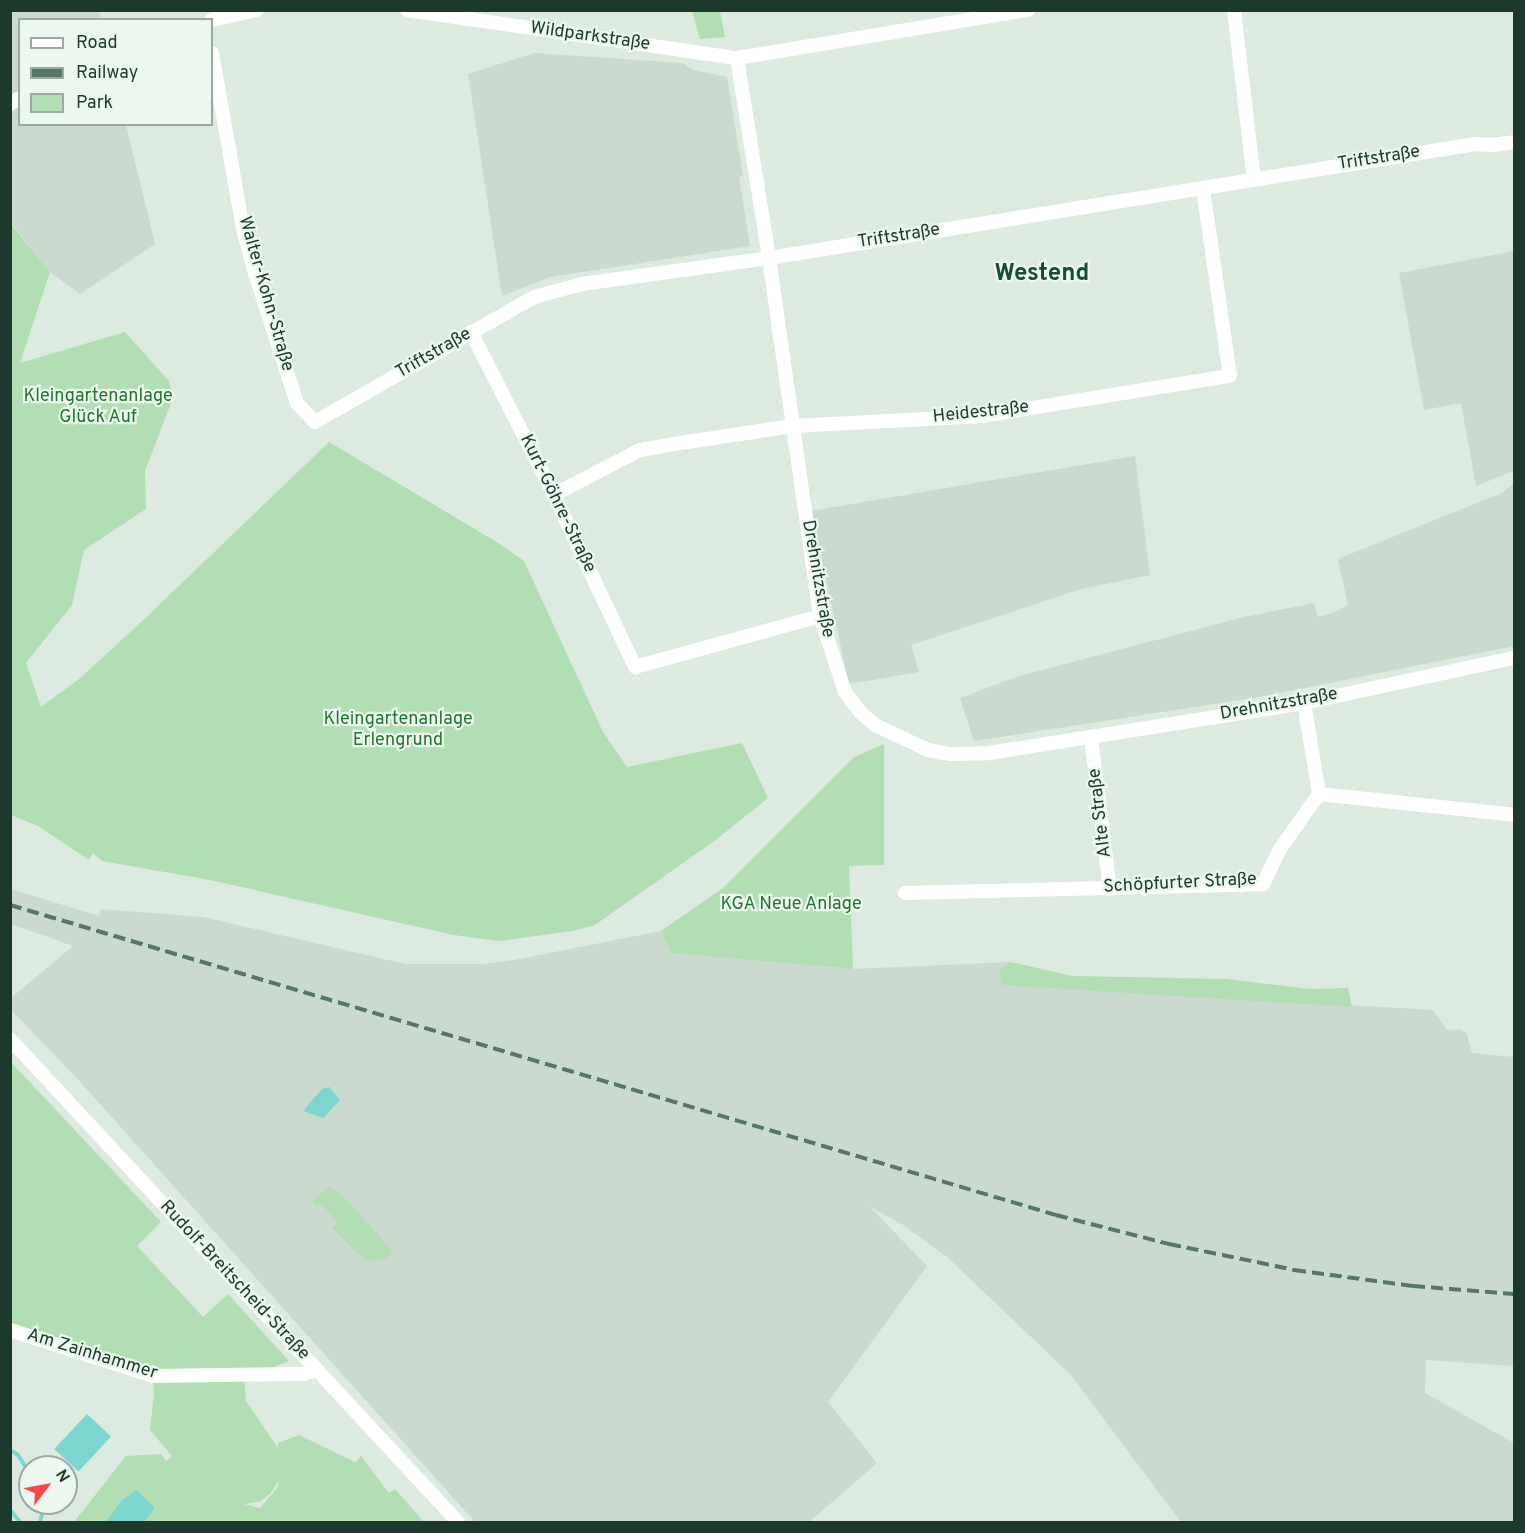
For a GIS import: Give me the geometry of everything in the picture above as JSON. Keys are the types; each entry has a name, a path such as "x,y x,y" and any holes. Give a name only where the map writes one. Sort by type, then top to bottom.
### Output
{"street":[{"path":"213,20 257,10"},
{"name":"Wildparkstraße","path":"407,10 737,58 1028,10"},
{"path":"1234,10 1254,180"},
{"name":"Drehnitzstraße","path":"737,58 769,258 820,616 845,692 861,713 879,728 928,750 950,754 988,753 1304,703 1515,658"},
{"name":"Walter-Kohn-Straße","path":"213,59 243,229 255,273 297,403 315,422"},
{"name":"Triftstraße","path":"315,422 534,297 582,284 769,258 1479,143 1493,145 1515,142"},
{"name":"Heidestraße","path":"553,495 640,450 793,426 982,416 1230,376 1203,188"},
{"name":"Kurt-Göhre-Straße","path":"471,332 553,495 635,667 820,616"},
{"path":"1304,703 1319,794 1515,815"},
{"name":"Alte Straße","path":"1091,737 1110,889"},
{"name":"Schöpfurter Straße","path":"905,893 1263,884 1280,849 1319,794"},
{"name":"Rudolf-Breitscheid-Straße","path":"10,1039 458,1522"},
{"name":"Am Zainhammer","path":"10,1330 95,1360 159,1377 304,1374 316,1370"}],"shaded area":[{"path":"11,11 99,11 101,18 18,18 18,126 126,126 155,244 80,294 50,272 11,223"},
{"path":"534,53 683,63 693,70 727,77 743,176 739,177 750,246 550,277 502,296 468,74"},
{"path":"1514,251 1514,471 1476,486 1461,403 1424,410 1399,273"},
{"path":"1135,456 1150,575 1081,589 911,645 919,672 849,684 811,511"},
{"path":"1514,483 1514,646 1260,697 974,741 960,698 1019,676 1244,617 1314,603 1318,617 1333,613 1348,605 1338,559 1502,493"},
{"path":"11,889 99,916 100,909 203,917 405,964 484,964 661,931 671,953 853,969 1010,962 1000,970 1002,985 1433,1010 1447,1030 1461,1029 1467,1034 1472,1053 1514,1057 1514,1366 1426,1360 1425,1393 1514,1443 1514,1522 1181,1522 1071,1375 946,1256 903,1225 869,1206 927,1266 828,1402 877,1463 809,1522 475,1522 74,1075 11,1010 11,998 73,946 11,924"}],"green space":[{"path":"692,11 720,11 725,37 700,39"},
{"name":"Kleingartenanlage Erlengrund","path":"10,223 50,272 20,363 125,332 169,381 173,398 145,471 146,509 84,550 72,605 26,663 41,707 79,679 137,626 329,442 500,544 524,561 603,732 627,767 742,743 768,798 717,839 595,925 573,931 498,941 454,935 210,880 102,861 93,853 89,860 38,826 11,815"},
{"name":"KGA Neue Anlage","path":"884,744 884,865 849,866 853,969 671,953 661,931 723,888 854,757"},
{"path":"1010,962 1072,976 1226,979 1310,989 1348,988 1352,1007 1002,985 999,970"},
{"path":"10,1061 161,1222 137,1246 203,1317 228,1294 289,1361 267,1370 153,1375 11,1329"},
{"path":"329,1186 345,1198 390,1248 392,1253 385,1259 366,1261 332,1228 338,1222 322,1205 315,1205 312,1201"},
{"path":"244,1378 246,1401 278,1448 278,1443 299,1435 355,1462 361,1456 389,1493 395,1489 424,1522 74,1522 126,1456 161,1454 166,1461 172,1456 150,1430 153,1380","holes":["279,1480 278,1487 260,1508 244,1504 261,1501 271,1493"]}],"water":[{"path":"329,1087 340,1100 323,1118 303,1111 322,1089"},
{"path":"87,1414 111,1437 78,1472 78,1455 61,1455 54,1449"},
{"path":"136,1490 155,1508 144,1522 106,1522 122,1500"}],"waterway":[{"path":"10,1450 18,1455"},
{"path":"10,1510 20,1522"},
{"path":"40,1522 42,1515"}],"railway":[{"path":"10,905 1056,1215 1169,1244 1294,1270 1413,1286 1514,1294"}],"district":[{"name":"Westend","path":"1042,275"}],"park label":[{"name":"Kleingartenanlage Glück Auf","path":"98,408"}]}
